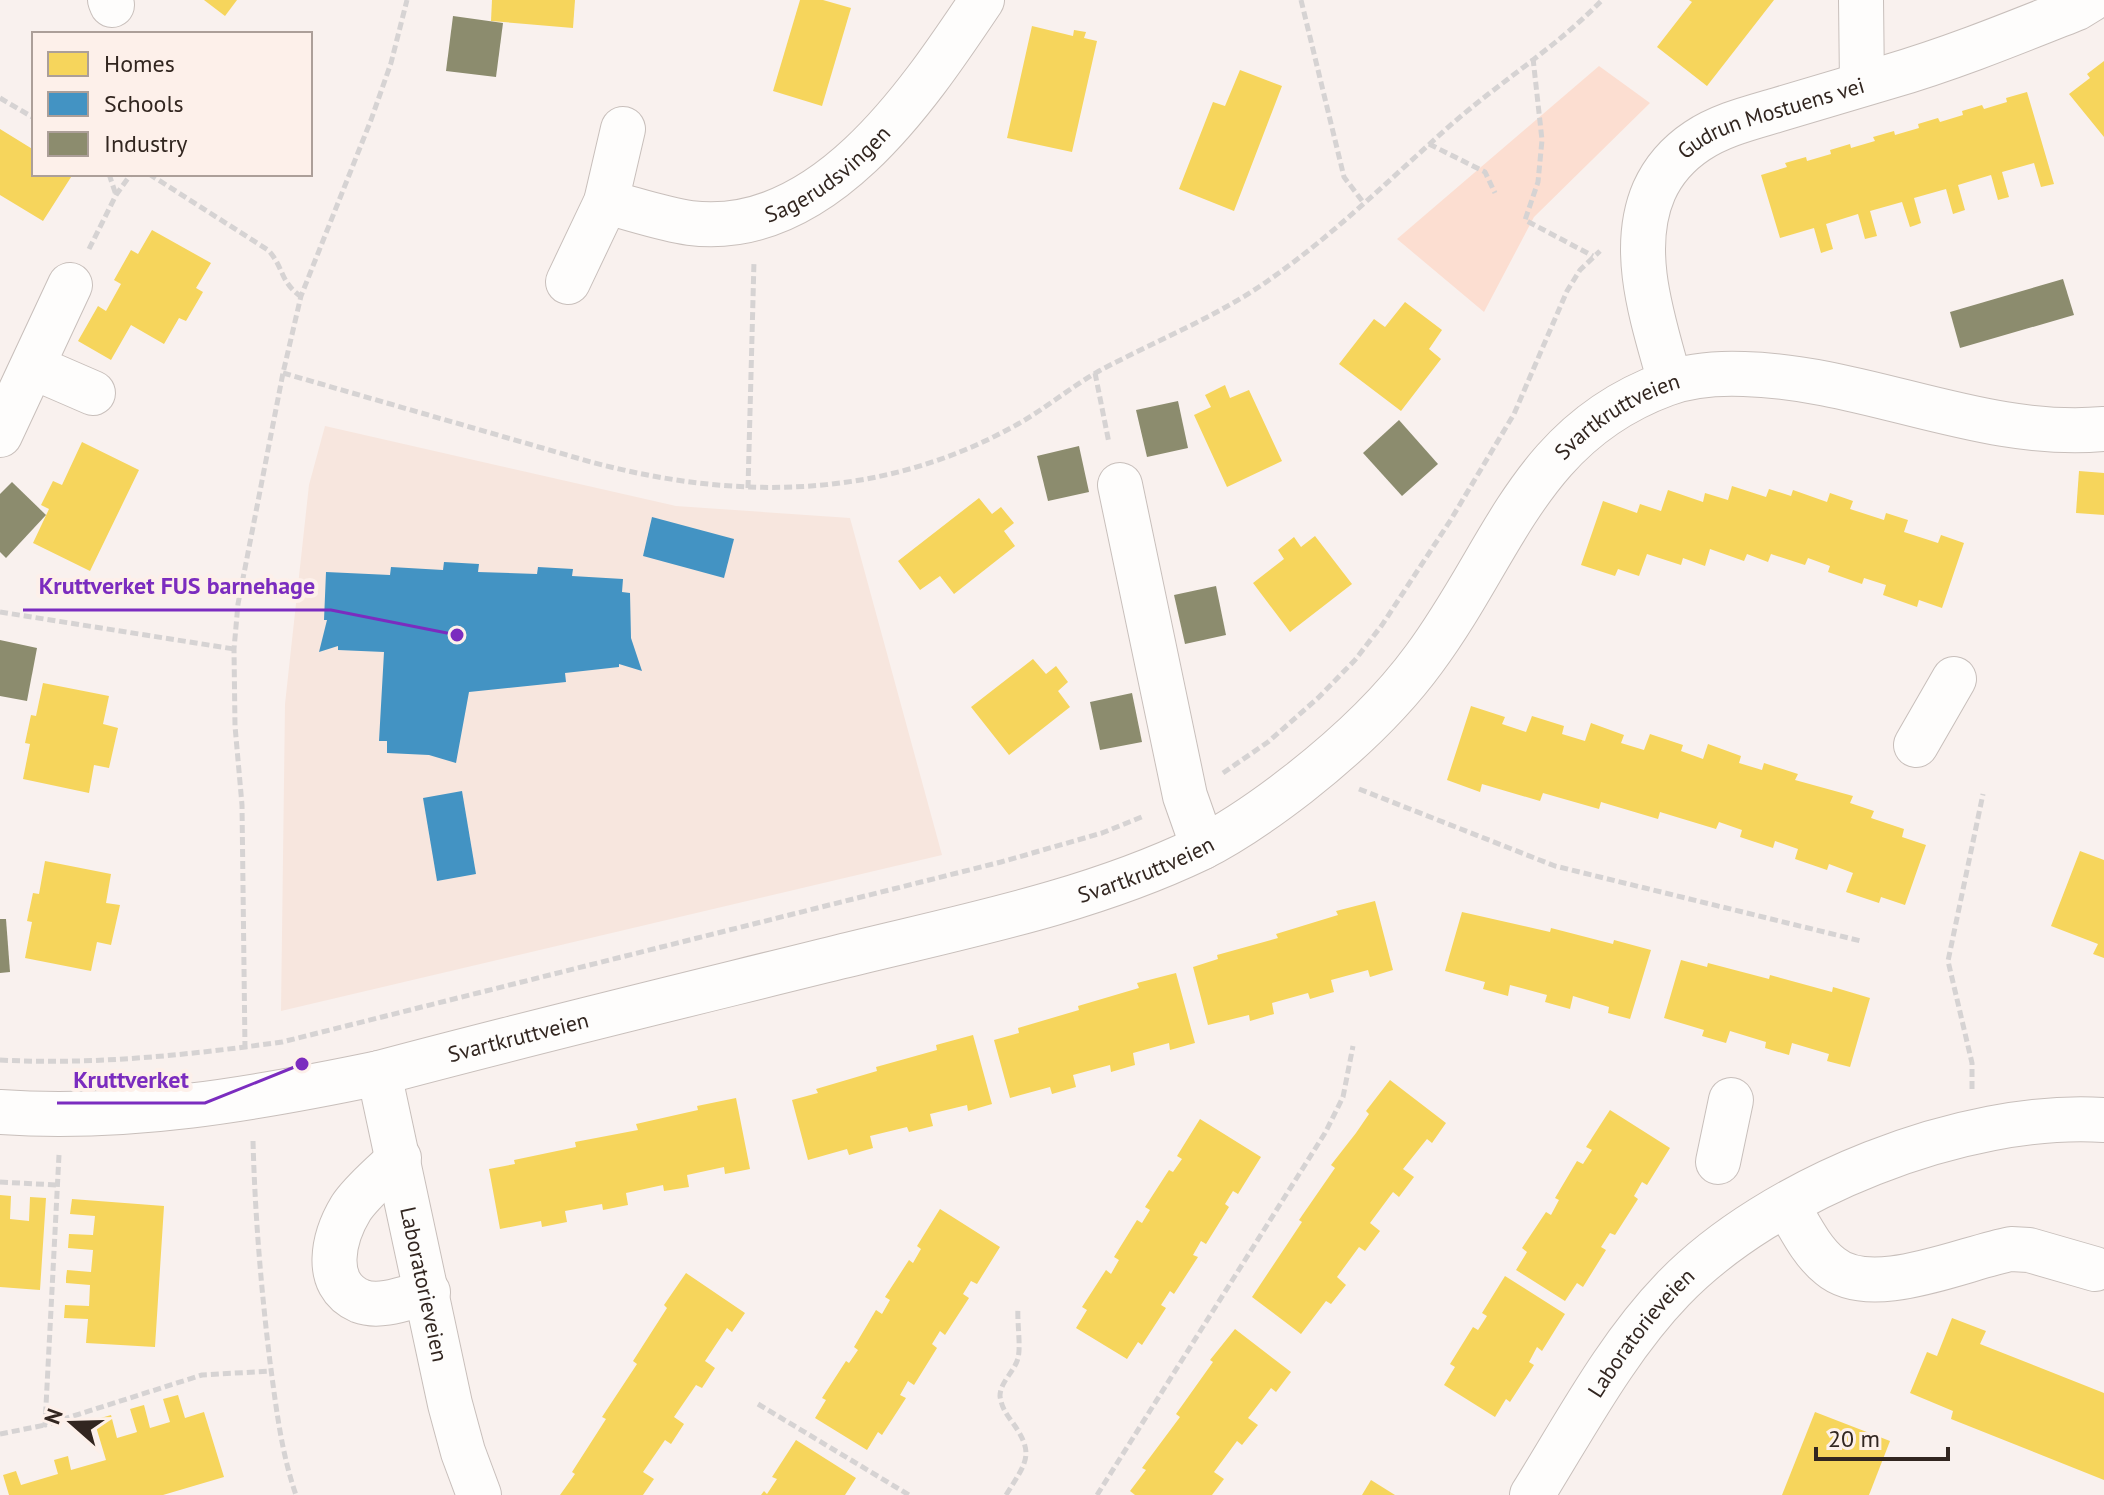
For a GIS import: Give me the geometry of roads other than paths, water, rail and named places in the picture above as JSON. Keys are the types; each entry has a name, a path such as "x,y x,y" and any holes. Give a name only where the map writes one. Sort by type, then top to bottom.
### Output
{"street":[{"name":"Sagerudsvingen","path":"606,202 691,223 723,223 793,204 819,190 861,156 917,93 982,0"},
{"path":"1861,0 1862,84"},
{"name":"Gudrun Mostuens vei","path":"1670,382 1648,293 1644,265 1645,237 1653,193 1679,155 1696,141 1738,122 1953,57 2090,0"},
{"path":"568,282 606,202 623,129"},
{"path":"0,435 70,285"},
{"path":"33,367 93,393"},
{"name":"Svartkruttveien","path":"0,1112 119,1112 174,1108 250,1099 379,1073 1074,896 1203,847 1250,818 1323,763 1388,703 1423,660 1469,591 1514,514 1553,459 1597,419 1627,401 1670,382 1730,374 1794,377 2010,424 2058,430 2104,429"},
{"path":"1120,485 1185,796 1203,847"},
{"path":"1916,745 1954,679"},
{"name":"Laboratorieveien","path":"379,1073 450,1404 479,1495"},
{"path":"1718,1162 1731,1100"},
{"name":"Laboratorieveien","path":"1532,1495 1621,1355 1671,1291 1744,1229 1842,1177 1929,1143 2025,1121 2104,1120"},
{"path":"399,1158 352,1207 336,1240 333,1267 344,1288 361,1301 382,1303 428,1292"},
{"path":"1787,1205 1830,1267 1858,1278 1900,1279 2011,1249 2029,1250 2095,1269"}],"place":[{"name":"Kruttverket FUS barnehage","path":"457,635"},
{"name":"Kruttverket","path":"302,1064"}]}
